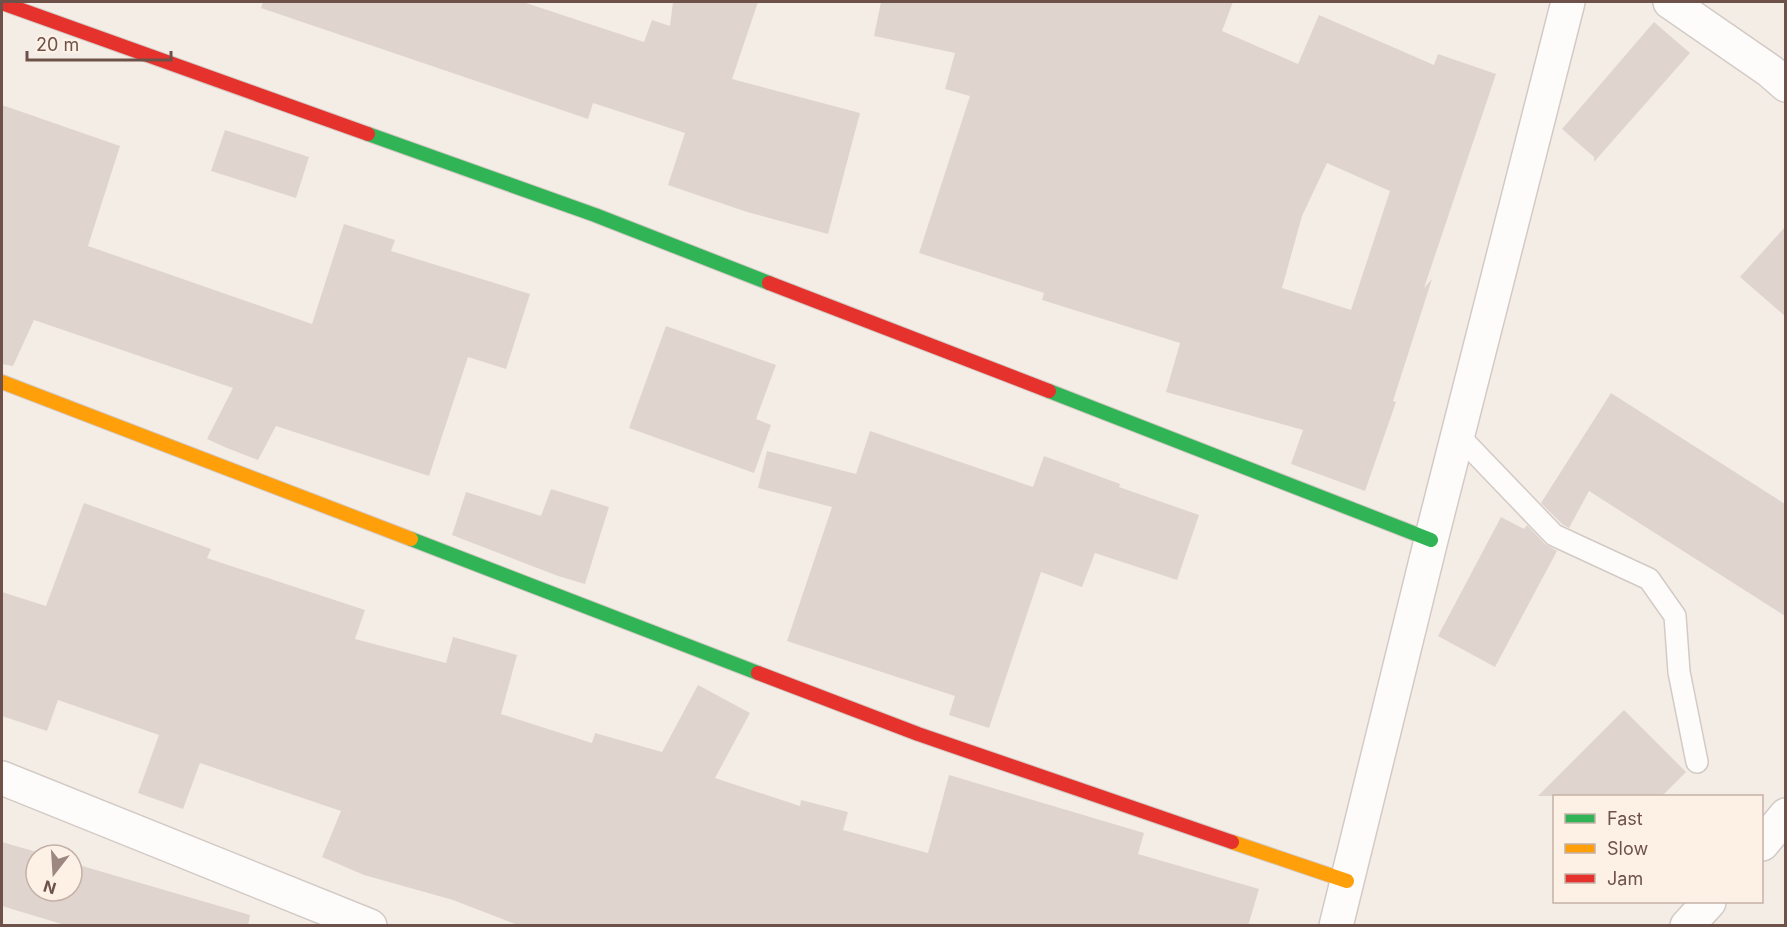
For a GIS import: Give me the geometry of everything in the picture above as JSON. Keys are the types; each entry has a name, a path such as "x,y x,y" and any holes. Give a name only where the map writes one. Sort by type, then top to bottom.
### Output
{"street":[{"path":"1336,926 1431,540 1568,2"},
{"path":"1670,2 1785,85"},
{"path":"2,3 595,215 1431,540"},
{"path":"2,382 918,734 1347,881"},
{"path":"2,778 370,926"},
{"path":"1763,842 1785,815"},
{"path":"1687,926 1708,903"}],"lane":[{"path":"1458,435 1554,535 1649,579 1675,616 1679,672 1697,762"}],"building":[{"path":"263,2 523,2 644,42 652,20 670,26 673,2 758,2 732,79 860,113 828,234 747,212 668,185 685,133 593,103 588,119 261,8"},
{"path":"881,2 1233,2 1222,31 1298,64 1319,15 1434,65 1438,54 1496,74 1424,288 1432,279 1393,401 1396,402 1365,491 1291,464 1303,430 1166,392 1180,343 1042,300 1044,293 919,253 970,96 945,89 955,53 874,36","holes":["1327,163 1390,191 1351,310 1282,288 1302,216"]},
{"path":"1654,22 1690,53 1594,162 1594,157 1562,129"},
{"path":"2,105 120,146 88,246 312,324 344,224 395,240 391,251 530,294 506,369 468,357 429,476 276,426 258,460 227,448 207,439 233,388 34,320 13,366 2,364"},
{"path":"225,130 309,157 296,198 211,171"},
{"path":"1785,227 1785,316 1740,277"},
{"path":"666,326 776,365 756,419 771,425 754,473 629,428"},
{"path":"1611,393 1785,504 1785,616 1589,491 1569,528 1541,503"},
{"path":"870,431 1033,487 1044,456 1120,484 1119,487 1199,515 1177,580 1095,553 1082,587 1041,572 989,728 949,715 955,696 787,641 832,507 758,488 767,451 856,474"},
{"path":"551,489 609,507 585,584 558,576 452,535 466,492 541,516"},
{"path":"84,503 211,549 207,558 365,610 355,639 446,663 453,637 517,655 501,714 592,743 595,733 662,752 698,685 750,713 715,778 800,806 801,800 848,812 843,830 928,853 949,775 1144,833 1138,854 1259,889 1248,926 520,926 453,900 364,875 322,857 341,811 200,763 183,809 138,793 159,735 58,700 47,731 2,716 2,592 46,606"},
{"path":"1501,517 1524,529 1527,525 1545,544 1557,551 1495,667 1438,636"},
{"path":"1624,710 1686,772 1663,795 1538,796"},
{"path":"2,842 24,848 24,903 84,903 84,867 250,915 248,926 68,926 2,906"}],"traffic: fast":[{"path":"368,134 595,215 769,283"},
{"path":"1049,391 1431,540"},
{"path":"411,539 758,673"}],"traffic: slow":[{"path":"2,382 411,539"},
{"path":"1232,842 1347,881"}],"traffic: jam":[{"path":"2,3 368,134"},
{"path":"769,283 1049,391"},
{"path":"758,673 918,734 1232,842"}]}
